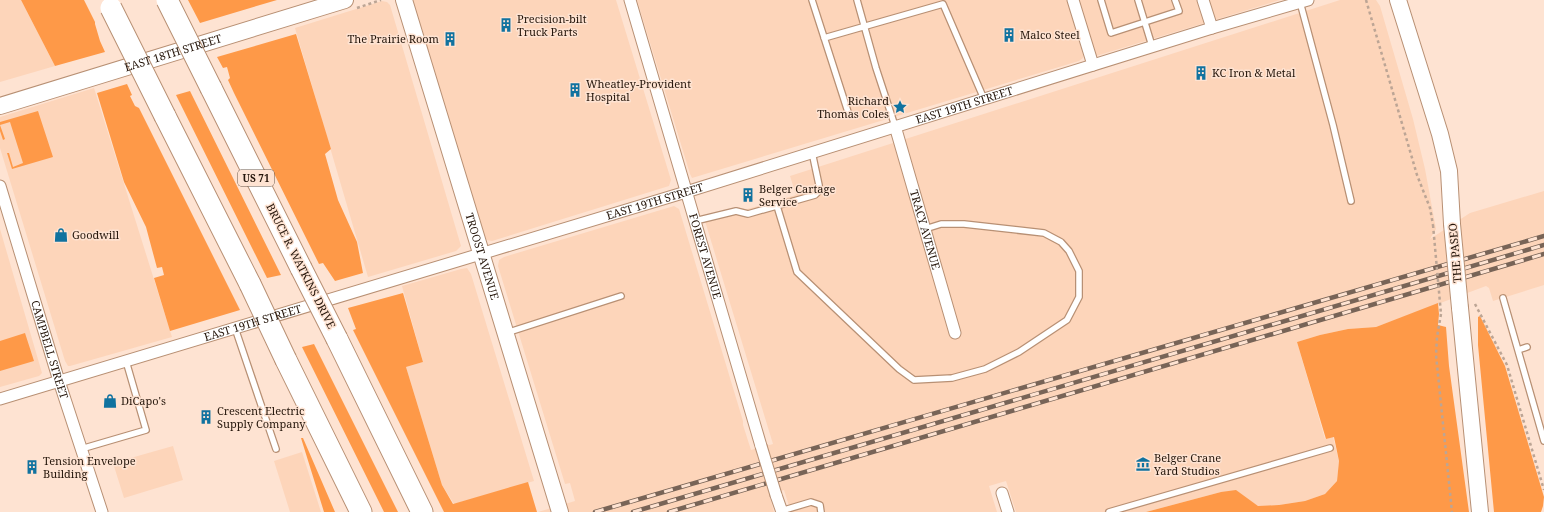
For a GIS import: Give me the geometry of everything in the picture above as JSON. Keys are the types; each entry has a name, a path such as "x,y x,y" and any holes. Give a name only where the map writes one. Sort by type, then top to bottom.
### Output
{"highway":[{"name":"BRUCE R. WATKINS DRIVE","path":"167,0 422,512"},
{"path":"109,4 250,284 361,512"}],"main road":[{"name":"EAST 18TH STREET","path":"0,106 345,0"},
{"name":"TROOST AVENUE","path":"404,0 560,512"},
{"name":"THE PASEO","path":"1398,0 1440,134 1449,171 1452,224 1467,306 1480,512"}],"street":[{"name":"FOREST AVENUE","path":"630,0 781,511"},
{"path":"1073,0 1093,65"},
{"path":"1204,0 1212,28"},
{"name":"EAST 19TH STREET","path":"0,399 686,192 1152,46 1304,1"},
{"name":"TRACY AVENUE","path":"895,126 955,333"},
{"name":"CAMPBELL STREET","path":"0,186 59,381 102,512"},
{"path":"1002,493 1008,512"}],"lane":[{"path":"812,0 849,115"},
{"path":"857,0 876,68 895,126"},
{"path":"1101,0 1111,33 1179,11 1176,0"},
{"path":"1138,0 1152,46"},
{"path":"1304,1 1351,201"},
{"path":"824,38 943,4 984,98"},
{"path":"695,220 736,211 748,214 815,195 819,191 819,186 812,152"},
{"path":"777,206 797,272 899,368 914,380 952,378 985,368 1019,352 1067,320 1079,297 1079,271 1069,251 1061,242 1044,233 964,224 940,224 925,229"},
{"path":"506,333 621,296"},
{"path":"1503,298 1544,441"},
{"path":"234,328 276,449"},
{"path":"1518,350 1527,348"},
{"path":"81,449 146,430 126,361"},
{"path":"1109,512 1330,448"},
{"path":"781,511 811,502 820,505 821,512"}],"path":[{"path":"1366,0 1417,174 1430,208 1433,225 1442,314 1437,337 1436,355 1452,512"},
{"path":"1467,306 1507,365 1544,490"}],"shaded area":[{"path":"0,0 21,0 55,66 0,82"},
{"path":"21,0 84,0 95,22 100,41 105,52 55,66"},
{"path":"188,0 277,0 200,23"},
{"path":"412,0 616,0 671,180 669,186 492,241 487,240 485,238"},
{"path":"637,0 1067,0 1083,58 1079,61 692,178"},
{"path":"1077,0 1280,0 1095,56"},
{"path":"1340,0 1376,0 1380,6 1413,119 1425,169 1436,229 1430,239 1470,213 1544,191 1544,285 1493,301 1489,288 1486,286 1376,327 1348,329 1297,342 1325,439 1333,437 1339,461 1337,481 1325,494 1305,501 1279,505 1258,506 1248,500 1221,492 1146,512 1016,512 1006,481 989,486 997,512 791,512 784,490 769,494 774,512 538,512 575,501 570,483 565,484 498,266 499,260 504,257 674,206 679,209 751,450 773,444 705,221 796,195 790,176"},
{"path":"382,1 387,2 390,5 461,246 456,251 368,277 295,28"},
{"path":"296,34 331,149 325,154 338,200 357,242 363,273 335,281 323,263 319,264 234,93 228,80 230,78 227,67 223,68 217,57"},
{"path":"127,84 132,95 130,96 135,106 139,108 240,310 170,331 154,278 164,275 162,267 157,268 146,227 124,182 97,93"},
{"path":"94,88 172,337 68,366 65,361 0,148 0,117"},
{"path":"190,91 281,275 267,278 176,95"},
{"path":"38,111 53,157 12,169 7,153 9,153 13,167 23,163 10,122 0,125 0,122"},
{"path":"0,125 5,139 3,140 0,131"},
{"path":"0,229 42,373 39,376 0,387"},
{"path":"467,268 471,274 534,481 454,504 442,485 406,367 423,362 402,286"},
{"path":"403,293 423,362 406,367 442,485 453,504 528,482 537,512 444,512 353,330 356,329 348,308"},
{"path":"1438,303 1438,325 1446,327 1449,366 1469,512 1146,512 1221,492 1236,490 1258,506 1279,505 1305,501 1325,494 1337,481 1339,461 1334,437 1326,439 1297,342 1348,329 1376,327"},
{"path":"1480,316 1505,366 1544,497 1541,512 1494,512 1478,345 1478,317"},
{"path":"25,333 34,361 0,371 0,341"},
{"path":"314,344 398,512 384,512 302,347"},
{"path":"301,438 303,438 335,512 324,512"},
{"path":"173,446 183,480 124,498 113,463"},
{"path":"302,452 321,512 290,512 274,461"}],"railway":[{"path":"595,512 1544,236"},
{"path":"633,512 1544,245"},
{"path":"669,512 1544,254"}],"place":[{"name":"Precision-bilt Truck Parts","path":"506,25"},
{"name":"Malco Steel","path":"1009,35"},
{"name":"The Prairie Room","path":"450,39"},
{"name":"KC Iron & Metal","path":"1201,73"},
{"name":"Wheatley-Provident Hospital","path":"575,90"},
{"name":"Richard Thomas Coles","path":"900,107"},
{"name":"Belger Cartage Service","path":"748,195"},
{"name":"Goodwill","path":"61,235"},
{"name":"DiCapo's","path":"110,401"},
{"name":"Crescent Electric Supply Company","path":"206,417"},
{"name":"Belger Crane Yard Studios","path":"1143,464"},
{"name":"Tension Envelope Building","path":"32,467"}]}
